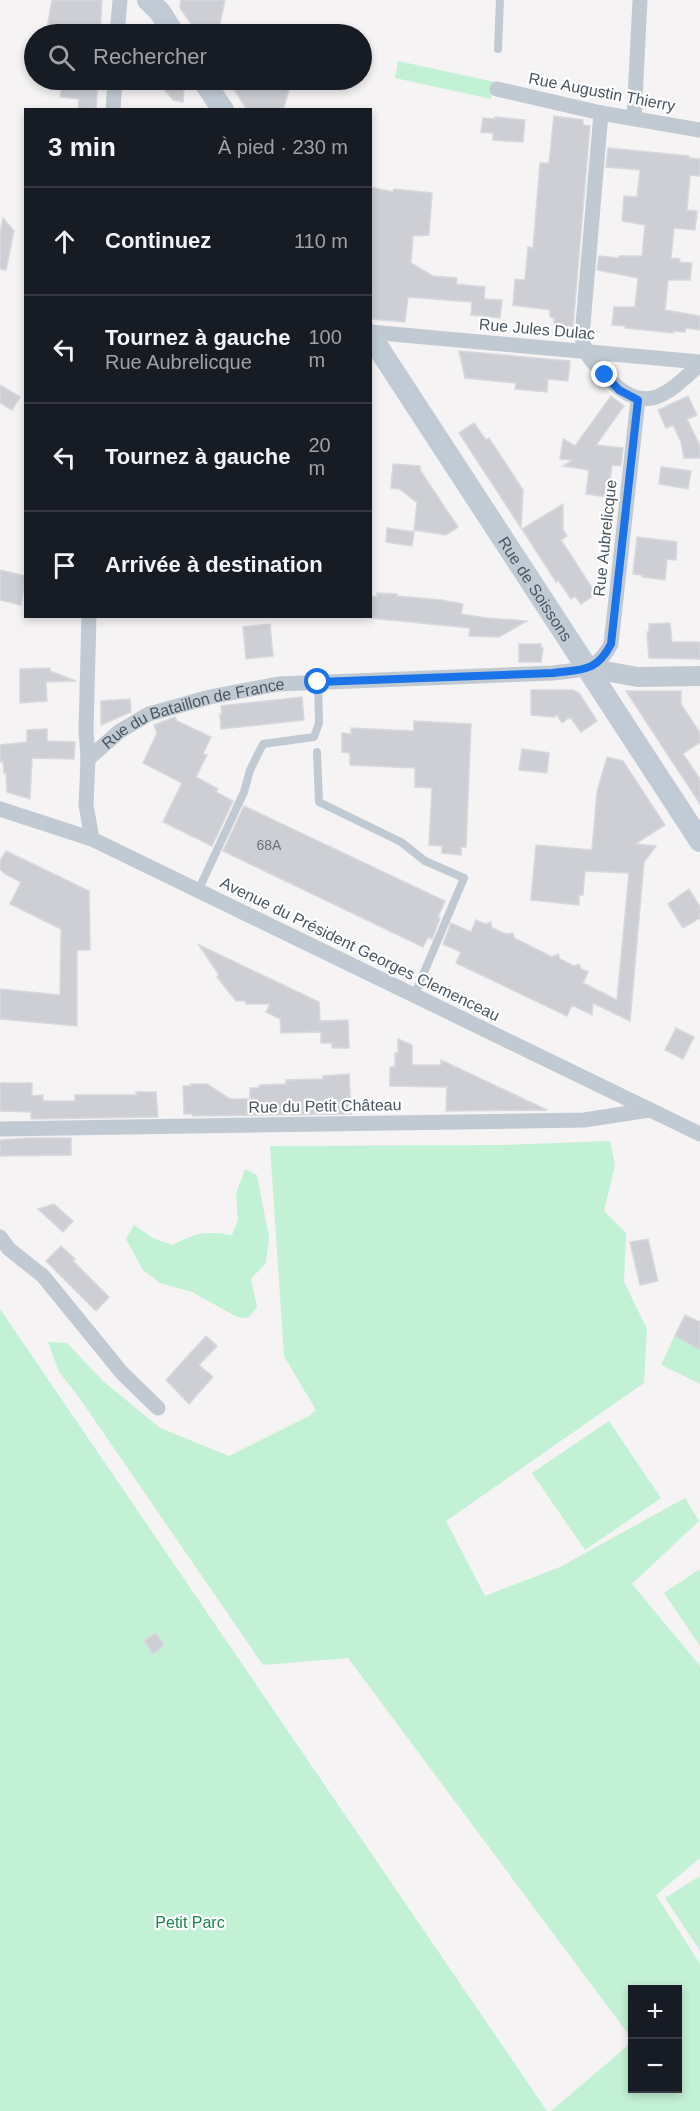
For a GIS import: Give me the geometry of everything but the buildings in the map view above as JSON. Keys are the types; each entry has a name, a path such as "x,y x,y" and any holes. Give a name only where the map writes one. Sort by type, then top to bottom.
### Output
{"main road":[{"path":"156,4 168,24"},
{"path":"210,90 222,108"},
{"name":"Rue de Soissons","path":"372,337 700,841"}],"street":[{"path":"118,24 120,0"},
{"path":"634,118 640,0"},
{"name":"Rue Augustin Thierry","path":"497,89 601,112 700,130"},
{"path":"113,108 114,90"},
{"path":"601,112 582,336 584,351 619,390 638,400 659,396 676,387 700,363"},
{"name":"Rue Jules Dulac","path":"372,334 700,363"},
{"name":"Rue Aubrelicque","path":"588,668 603,660 611,644 638,400"},
{"path":"89,618 86,805 92,839"},
{"name":"Rue du Bataillon de France","path":"88,759 120,731 149,714 210,697 278,684 553,673 588,668 638,677 700,676"},
{"name":"Avenue du Président Georges Clemenceau","path":"0,809 92,839 700,1134"},
{"name":"Rue du Petit Château","path":"0,1129 584,1120 649,1110"},
{"path":"0,1237 9,1249 44,1276 122,1373 158,1407"}],"lane":[{"path":"498,49 500,0"},
{"path":"198,891 244,792 250,770 263,744 314,737 319,723 318,682"},
{"path":"317,752 319,802 401,842 425,861 464,878 414,996"}],"green space":[{"path":"398,61 495,82 491,99 395,78"},
{"path":"610,1141 615,1165 604,1211 626,1233 624,1282 647,1329 644,1383 446,1521 485,1596 560,1567 685,1498 699,1521 632,1584 700,1666 700,1858 656,1895 700,1964 700,2111 551,2111 628,2045 628,2093 682,2093 682,1985 628,1985 628,2034 348,1658 263,1665 78,1396 59,1372 48,1342 67,1343 103,1381 160,1428 229,1456 309,1416 316,1410 284,1356 270,1146 503,1145"},
{"path":"245,1169 257,1175 269,1237 266,1263 251,1279 257,1307 248,1318 237,1317 192,1292 160,1283 143,1270 126,1239 134,1225 153,1238 173,1245 201,1234 232,1235 238,1220 236,1194"},
{"name":"Petit Parc","path":"0,1309 547,2111 0,2111"},
{"path":"678,1328 700,1339 700,1384 661,1365"},
{"path":"609,1421 661,1498 585,1550 532,1473"},
{"path":"700,1569 700,1646 664,1593"},
{"path":"700,1876 700,1951 665,1898"}],"route":[{"path":"318,682 553,673 588,668 603,660 611,644 638,400 619,390 605,375"}]}
